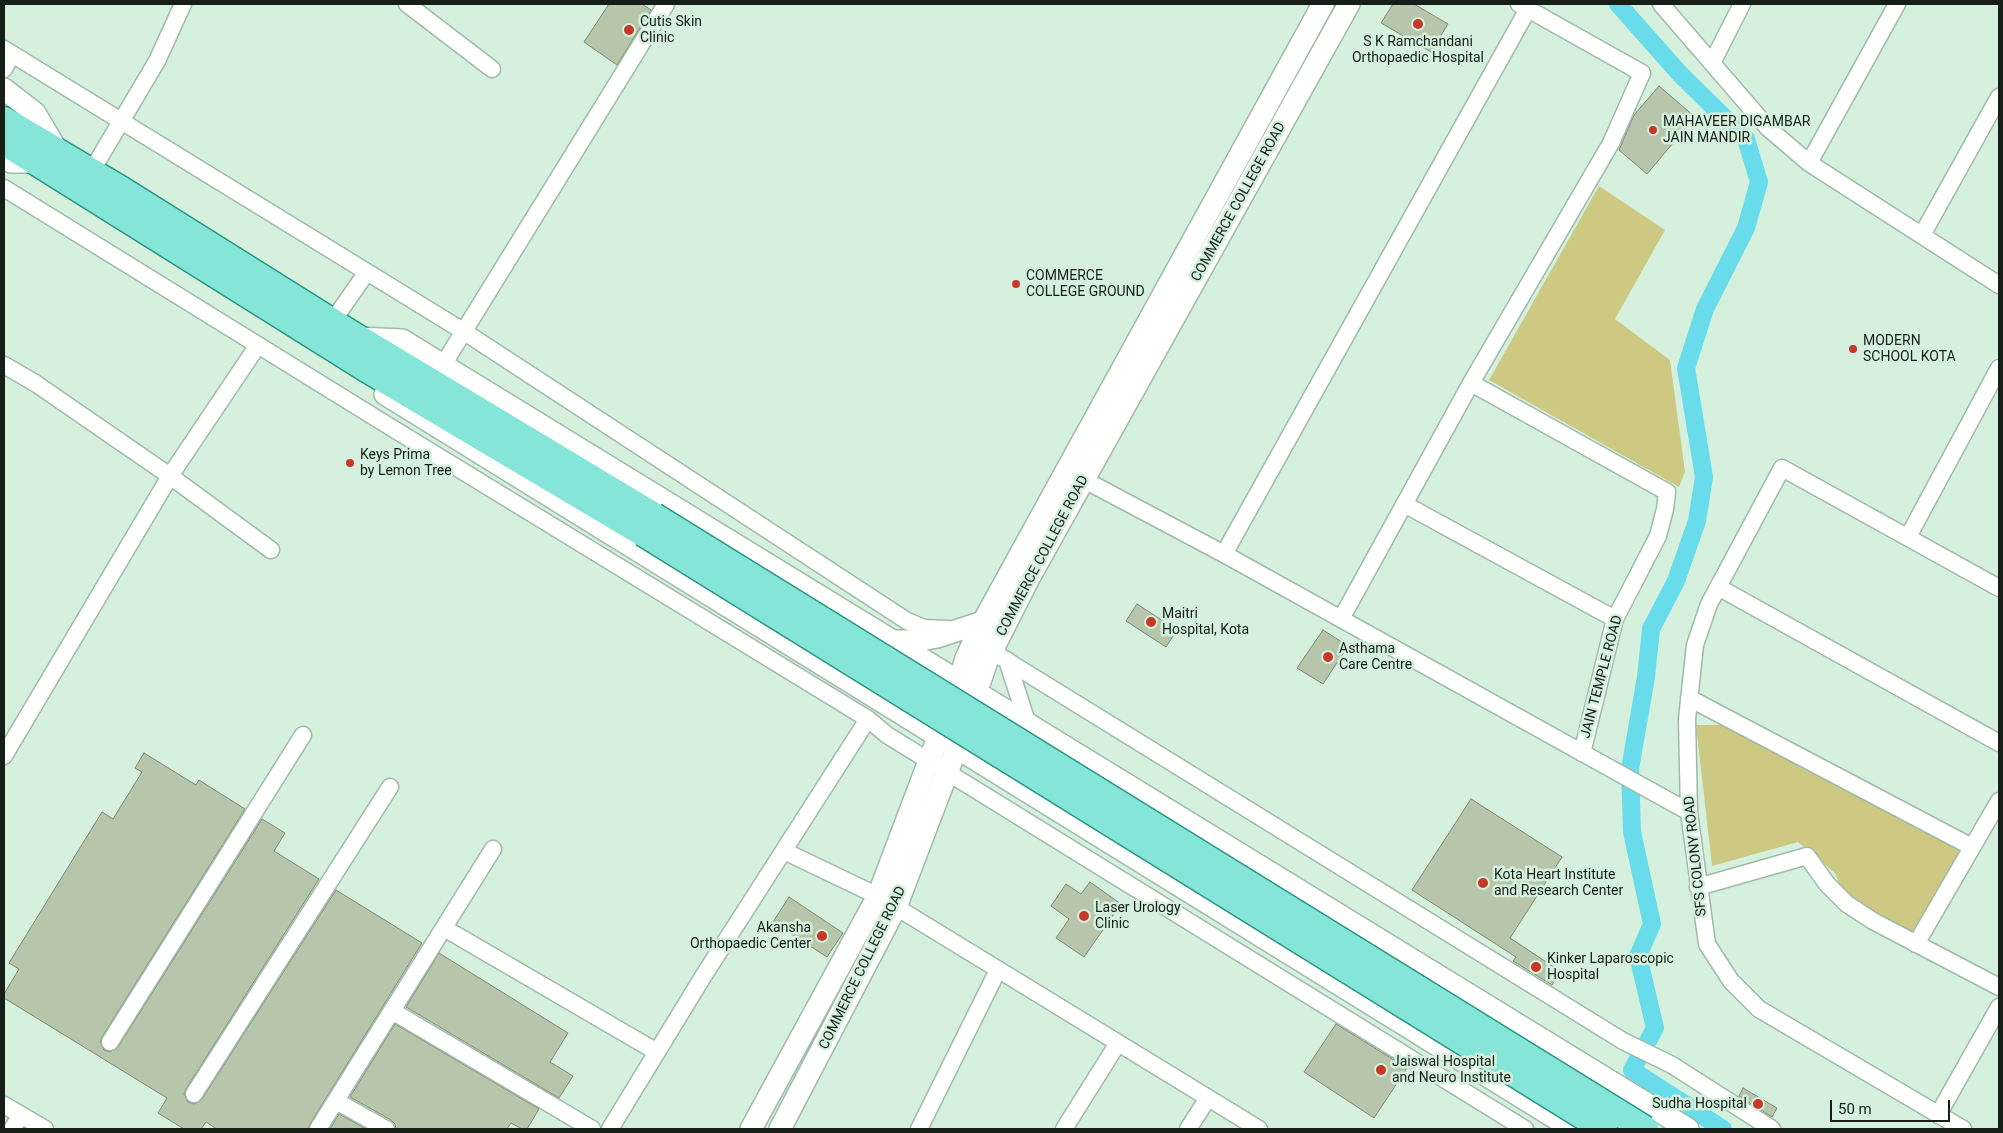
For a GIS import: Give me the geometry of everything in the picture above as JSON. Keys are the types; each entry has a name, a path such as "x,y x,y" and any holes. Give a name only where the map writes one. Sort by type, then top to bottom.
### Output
{"main road":[{"path":"4,120 48,157 365,368 649,524 1645,1129"},
{"path":"4,142 91,172 358,338 1604,1129"}],"street":[{"path":"91,172 156,61 183,4"},
{"path":"407,4 492,69"},
{"path":"444,362 666,4"},
{"path":"751,1129 887,902 928,760 938,735 968,688 966,658 1076,475 1323,4"},
{"name":"COMMERCE COLLEGE ROAD","path":"977,640 1028,580 1076,475 1349,4"},
{"path":"1662,4 1768,128 1809,163 1999,285"},
{"path":"1712,63 1742,4"},
{"path":"1809,163 1897,4"},
{"path":"1224,554 1523,6 1642,73 1610,143 1471,383 1341,619"},
{"path":"4,69 8,52 367,272 460,337 907,621 924,628 977,640 1624,1040 1672,1065 1772,1129"},
{"path":"4,88 36,113 48,157 11,162 4,157"},
{"path":"1922,235 1999,97"},
{"path":"4,188 868,719 888,735 928,760 1525,1129"},
{"path":"332,322 367,272"},
{"path":"358,338 402,340 444,362 1028,725 1688,1129"},
{"path":"4,756 170,476 258,345"},
{"path":"4,365 35,383 170,476 272,550"},
{"path":"365,368 377,390 958,747 1561,1126"},
{"path":"1999,368 1908,538 1999,588"},
{"name":"JAIN TEMPLE ROAD","path":"1471,383 1667,492 1658,536 1615,619 1582,753"},
{"name":"SFS COLONY ROAD","path":"1908,538 1782,468 1709,604 1695,645 1687,719 1689,812 1707,944 1731,981 1759,1009 1963,1129"},
{"path":"1076,475 1224,554 1689,812"},
{"path":"1404,504 1615,619"},
{"path":"1718,587 1999,743"},
{"path":"892,641 977,640"},
{"path":"977,640 1028,725"},
{"name":"COMMERCE COLLEGE ROAD","path":"780,1129 949,773 958,747 968,688"},
{"path":"1689,698 1972,847"},
{"path":"610,1129 704,974 868,719"},
{"path":"110,1042 303,735"},
{"path":"997,802 1008,779"},
{"path":"194,1094 390,787"},
{"path":"1916,944 1999,801"},
{"path":"318,1129 493,849"},
{"path":"784,851 887,902 1259,1129"},
{"path":"1698,887 1807,856 1828,884 1847,904 1873,921 1999,987"},
{"path":"444,928 657,1052"},
{"path":"920,1129 998,970"},
{"path":"1938,1115 1999,1007"},
{"path":"392,1011 592,1129"},
{"path":"1064,1129 1118,1043"},
{"path":"1188,1129 1208,1098"},
{"path":"336,1101 386,1129"},
{"path":"4,1105 45,1129"},
{"path":"12,1129 21,1114"}],"shaded area":[{"path":"1599,186 1665,230 1615,319 1670,360 1685,472 1679,487 1489,380"},
{"path":"1696,725 1724,725 1962,850 1914,933 1859,903 1840,885 1835,873 1798,842 1712,866"}],"building":[{"path":"609,4 642,4 651,10 617,65 584,42"},
{"path":"1393,4 1414,4 1448,24 1431,52 1381,23"},
{"name":"MAHAVEER DIGAMBAR JAIN MANDIR","path":"1659,86 1695,117 1647,174 1619,150 1634,115"},
{"path":"1137,604 1177,630 1166,647 1126,621"},
{"path":"1323,630 1348,646 1323,684 1297,668"},
{"path":"144,753 196,785 199,780 245,809 102,1037 100,1042 104,1050 110,1052 118,1047 262,819 285,833 274,851 319,879 186,1089 184,1094 188,1102 194,1104 202,1099 336,890 422,943 308,1129 217,1129 206,1122 201,1129 184,1129 158,1113 167,1098 4,998 4,994 19,969 9,963 102,812 113,819 142,772 135,768"},
{"path":"1471,799 1562,857 1510,938 1560,971 1552,985 1513,961 1516,957 1412,890"},
{"path":"1090,882 1121,904 1084,957 1056,938 1069,919 1051,906 1066,884 1081,894"},
{"path":"789,897 843,933 827,957 773,922"},
{"path":"439,953 568,1033 550,1062 573,1076 559,1098 406,1007"},
{"path":"395,1024 539,1109 527,1129 522,1129 511,1123 507,1129 396,1129 395,1124 391,1120 350,1097"},
{"path":"1336,1024 1407,1068 1374,1118 1304,1072"},
{"path":"1743,1088 1777,1108 1772,1117 1739,1096"},
{"path":"339,1114 366,1129 330,1129"}],"waterway":[{"path":"1618,4 1680,74 1746,139 1759,182 1746,228 1705,309 1686,368 1704,477 1697,521 1676,581 1651,629 1646,677 1630,769 1632,832 1652,924 1638,956 1655,1028 1632,1070 1723,1129"}],"place":[{"name":"S K Ramchandani Orthopaedic Hospital","path":"1418,24"},
{"name":"Cutis Skin Clinic","path":"629,30"},
{"name":"MAHAVEER DIGAMBAR JAIN MANDIR","path":"1653,130"},
{"name":"COMMERCE COLLEGE GROUND","path":"1016,284"},
{"name":"MODERN SCHOOL KOTA","path":"1853,349"},
{"name":"Keys Prima by Lemon Tree","path":"350,463"},
{"name":"Maitri Hospital, Kota","path":"1151,622"},
{"name":"Asthama Care Centre","path":"1328,657"},
{"name":"Kota Heart Institute and Research Center","path":"1483,883"},
{"name":"Laser Urology Clinic","path":"1084,916"},
{"name":"Akansha Orthopaedic Center","path":"822,936"},
{"name":"Kinker Laparoscopic Hospital","path":"1536,967"},
{"name":"Jaiswal Hospital and Neuro Institute","path":"1381,1070"},
{"name":"Sudha Hospital","path":"1758,1104"}]}
